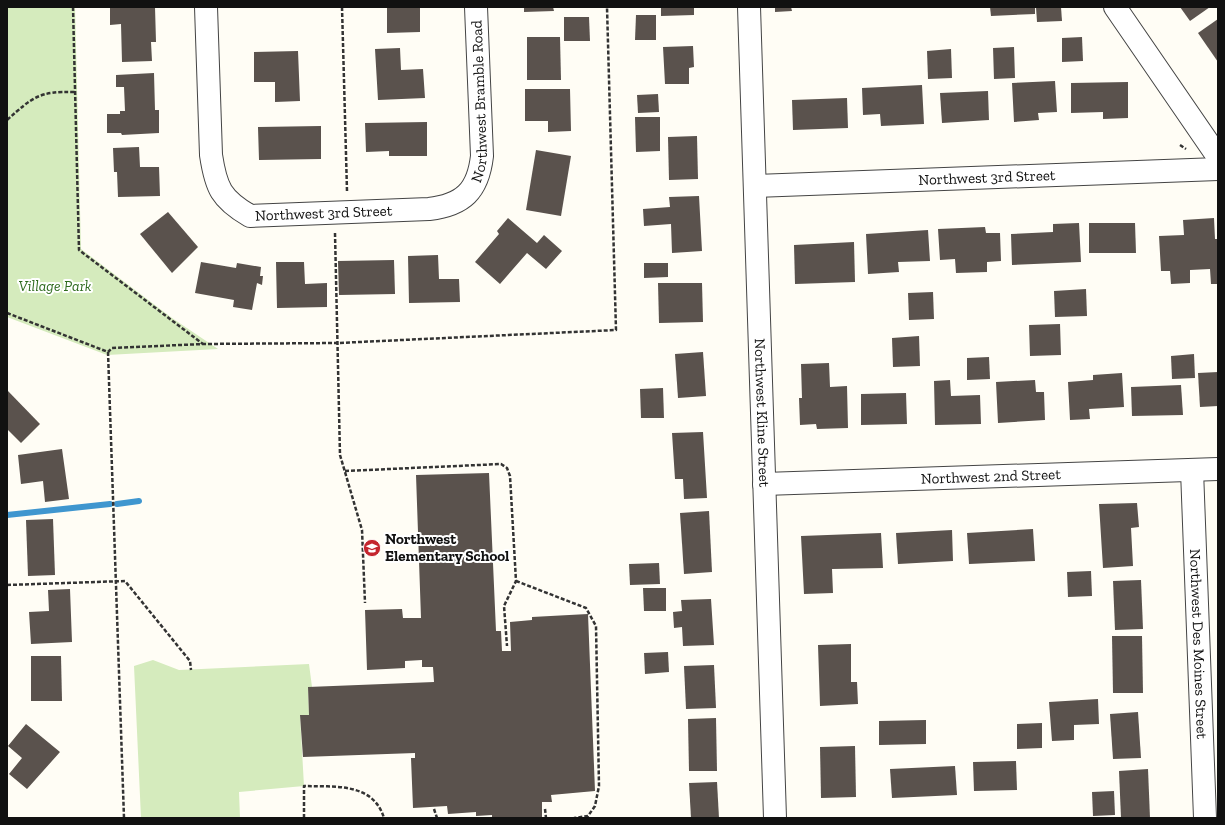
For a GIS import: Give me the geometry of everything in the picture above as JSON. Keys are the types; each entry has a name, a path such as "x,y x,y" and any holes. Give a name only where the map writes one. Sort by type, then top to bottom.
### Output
{"street":[{"name":"Northwest 3rd Street","path":"206,7 211,155 214,178 222,194 233,206 250,216 441,208 456,202 469,192"},
{"name":"Northwest Bramble Road","path":"469,192 479,177 482,156 476,7"},
{"name":"Northwest Kline Street","path":"749,7 775,818"},
{"path":"1115,7 1218,158"},
{"name":"Northwest 3rd Street","path":"755,186 1218,169"},
{"name":"Northwest 2nd Street","path":"764,484 1218,469"},
{"name":"Northwest Des Moines Street","path":"1192,470 1205,818"}],"path":[{"path":"73,7 79,250 203,344"},
{"path":"342,7 341,212 338,342 340,455 362,530 366,603"},
{"path":"124,818 108,352 112,348 203,344 338,342 616,330 606,7"},
{"path":"7,120 30,99 40,95 75,92"},
{"path":"7,313 108,352"},
{"path":"345,471 501,464 507,468 510,476 516,581 504,606 507,646"},
{"path":"7,585 125,581 190,661 191,670"},
{"path":"516,581 586,608 596,626 599,786 595,806 588,816 574,818"},
{"path":"304,818 304,786 348,787 362,791 376,802 384,818"},
{"path":"434,809 437,818"},
{"path":"544,809 546,818"}],"green space":[{"name":"Village Park","path":"7,7 75,7 81,249 172,318 218,349 107,355 7,317"},
{"path":"153,660 179,670 309,664 312,687 308,688 309,715 300,715 304,786 239,792 240,818 141,818 134,666"}],"building":[{"path":"110,7 155,7 156,42 151,42 152,61 122,62 121,24 110,25"},
{"path":"387,7 420,7 420,32 387,33"},
{"path":"524,7 553,7 554,11 524,12"},
{"path":"661,7 694,7 694,15 661,16"},
{"path":"775,7 791,7 792,11 775,12"},
{"path":"990,7 1035,7 1035,14 991,16"},
{"path":"1036,7 1061,7 1062,21 1037,22"},
{"path":"1180,7 1210,7 1190,21"},
{"path":"636,15 656,15 656,40 635,40"},
{"path":"564,17 589,17 590,41 564,41"},
{"path":"1218,19 1218,62 1198,33"},
{"path":"527,37 560,37 561,80 527,80"},
{"path":"1082,37 1083,61 1062,62 1062,38"},
{"path":"693,46 694,67 689,68 689,84 665,84 663,47"},
{"path":"1014,47 1015,78 994,79 993,48"},
{"path":"400,48 401,70 423,69 425,98 378,100 375,49"},
{"path":"951,49 952,78 928,79 927,51"},
{"path":"298,51 300,101 275,102 275,82 254,82 254,52"},
{"path":"154,73 155,110 159,110 159,133 122,135 121,133 107,133 107,114 120,114 120,111 125,111 124,87 116,87 116,75"},
{"path":"1055,81 1057,112 1038,113 1039,120 1014,122 1012,83"},
{"path":"1128,82 1128,118 1103,119 1103,112 1071,113 1071,83"},
{"path":"922,85 924,124 881,126 880,114 863,115 862,88"},
{"path":"525,89 570,89 571,131 548,132 548,121 525,121"},
{"path":"988,91 989,120 942,123 940,93"},
{"path":"658,94 659,112 638,113 637,95"},
{"path":"847,98 848,128 793,130 792,100"},
{"path":"635,117 660,117 660,151 636,152"},
{"path":"427,122 427,156 389,156 389,151 366,152 365,123"},
{"path":"321,126 321,159 259,160 258,127"},
{"path":"697,136 698,179 669,180 668,137"},
{"path":"139,147 140,167 159,167 160,196 118,197 117,172 114,172 113,148"},
{"path":"536,150 571,156 561,216 526,210"},
{"path":"699,196 702,251 672,253 671,224 644,226 643,209 670,207 669,197"},
{"path":"168,212 198,247 172,273 140,234"},
{"path":"508,218 537,243 544,235 562,251 546,269 527,253 500,284 475,262 499,234 497,231"},
{"path":"1214,218 1215,239 1218,239 1218,284 1211,284 1210,269 1190,270 1190,283 1171,284 1170,271 1161,271 1159,236 1184,235 1183,220"},
{"path":"1079,223 1081,262 1012,265 1011,234 1053,232 1053,224"},
{"path":"1089,223 1135,223 1136,253 1089,253"},
{"path":"985,227 986,233 1000,233 1001,261 987,262 987,272 956,273 955,259 940,260 938,229"},
{"path":"928,230 930,261 898,262 899,272 868,274 866,234"},
{"path":"854,242 855,282 795,284 794,245"},
{"path":"438,255 439,279 459,279 460,302 409,303 408,256"},
{"path":"394,260 395,294 339,295 338,261"},
{"path":"201,262 236,268 237,263 261,267 260,276 263,276 262,285 257,283 252,310 233,307 234,300 195,293"},
{"path":"276,262 304,262 305,284 327,283 327,307 277,308"},
{"path":"644,263 668,263 668,277 644,278"},
{"path":"658,283 702,283 703,322 659,323"},
{"path":"1086,289 1087,316 1055,317 1054,291"},
{"path":"933,292 934,319 909,320 908,293"},
{"path":"1060,324 1061,355 1030,356 1029,325"},
{"path":"919,336 920,366 893,367 892,338"},
{"path":"703,352 706,396 678,398 675,354"},
{"path":"1194,354 1195,378 1172,379 1171,356"},
{"path":"989,357 990,379 967,380 967,358"},
{"path":"829,363 830,387 847,386 848,428 817,429 816,424 800,425 799,398 802,398 801,364"},
{"path":"1218,372 1218,406 1200,407 1198,373"},
{"path":"1122,373 1124,407 1089,409 1090,419 1070,420 1068,382 1093,380 1093,375"},
{"path":"950,380 951,396 980,395 981,424 935,425 934,381"},
{"path":"1035,380 1036,392 1044,392 1045,420 998,423 996,382"},
{"path":"1181,385 1183,415 1132,416 1131,387"},
{"path":"663,388 664,418 641,418 640,389"},
{"path":"7,390 40,424 21,443 7,429"},
{"path":"906,393 907,424 861,425 861,394"},
{"path":"703,432 707,498 684,499 683,479 675,479 672,433"},
{"path":"62,449 69,499 45,502 43,481 21,484 18,455"},
{"name":"Northwest Elementary School","path":"489,473 496,631 501,631 502,651 511,651 510,622 532,620 532,617 588,614 595,791 551,795 552,802 542,802 542,817 492,818 492,815 476,816 476,812 448,814 447,806 413,808 411,758 415,758 415,753 303,757 300,715 309,715 308,687 434,682 433,667 422,667 422,660 405,661 405,668 367,670 365,610 402,609 403,618 421,618 416,475"},
{"path":"1137,503 1139,527 1131,528 1133,566 1103,568 1099,504"},
{"path":"709,511 712,572 684,574 680,513"},
{"path":"53,519 55,575 28,576 26,520"},
{"path":"1033,529 1035,561 969,564 967,533"},
{"path":"952,530 953,561 898,564 896,533"},
{"path":"881,533 883,568 832,569 833,593 804,594 801,536"},
{"path":"659,563 660,584 630,585 629,564"},
{"path":"1091,571 1092,596 1068,597 1067,572"},
{"path":"1141,580 1143,629 1115,630 1113,581"},
{"path":"643,588 666,588 666,611 644,611"},
{"path":"70,589 72,642 31,644 29,612 49,611 48,590"},
{"path":"711,599 714,645 683,646 682,627 674,628 673,612 682,611 681,600"},
{"path":"1112,636 1142,636 1143,693 1113,693"},
{"path":"851,644 851,682 857,682 858,704 820,706 818,645"},
{"path":"668,652 669,672 645,674 644,653"},
{"path":"31,656 61,656 62,701 31,701"},
{"path":"714,665 716,708 686,709 684,666"},
{"path":"1098,699 1099,724 1074,725 1074,740 1052,741 1049,702"},
{"path":"1138,712 1141,758 1113,759 1110,714"},
{"path":"716,718 717,771 689,771 688,719"},
{"path":"926,720 926,744 879,745 879,721"},
{"path":"1042,723 1042,748 1017,749 1017,724"},
{"path":"26,724 60,752 27,789 9,774 22,758 8,746"},
{"path":"855,746 856,797 821,798 820,747"},
{"path":"1016,761 1017,790 974,791 973,762"},
{"path":"955,766 957,795 892,798 890,769"},
{"path":"1148,769 1150,818 1121,818 1119,771"},
{"path":"717,782 719,818 691,818 689,783"},
{"path":"1114,791 1115,815 1093,816 1092,792"}],"waterway":[{"path":"117,504 139,501"},
{"path":"7,515 110,504"}],"place":[{"name":"Northwest Elementary School","path":"372,548"}]}
